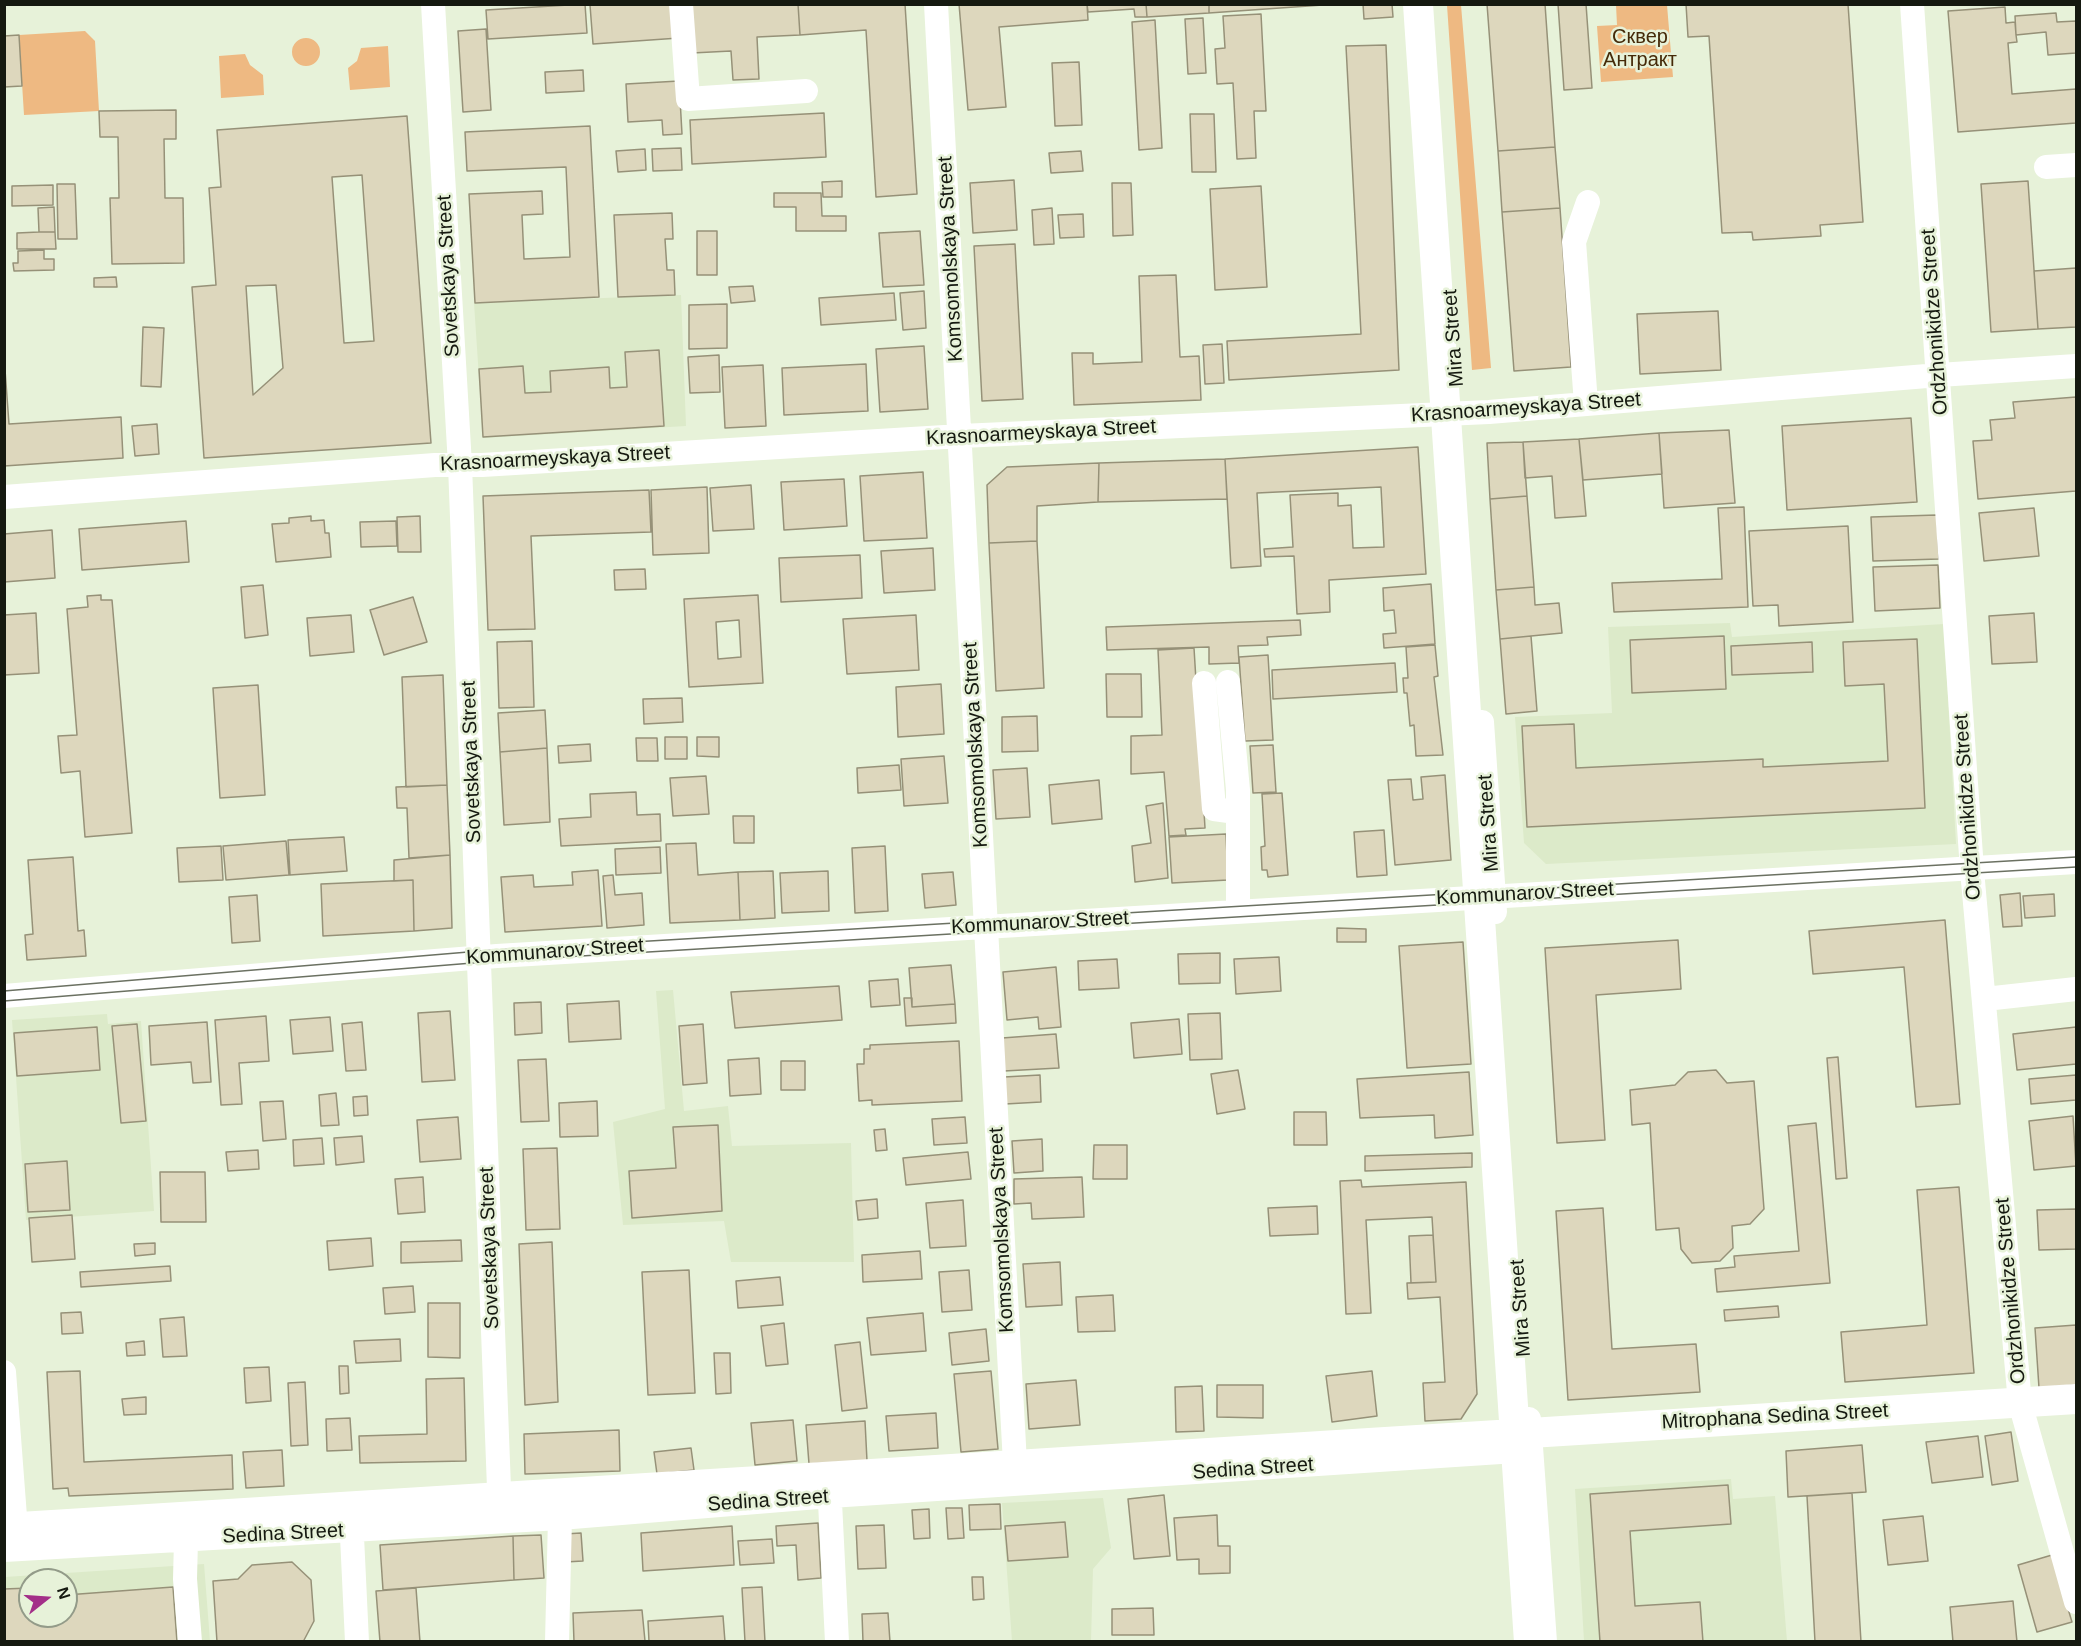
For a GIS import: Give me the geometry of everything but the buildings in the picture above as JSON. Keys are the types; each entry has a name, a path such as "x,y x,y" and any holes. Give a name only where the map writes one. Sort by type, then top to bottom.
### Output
{"main road":[{"name":"Mira Street","path":"1418,4 1453,414 1487,896 1522,1441 1529,1641"},
{"path":"2020,1402 2076,1399"},
{"name":"Mitrophana Sedina Street","path":"1522,1441 2020,1402"},
{"name":"Sedina Street","path":"11,1538 500,1509 1522,1441"}],"street":[{"name":"Sovetskaya Street","path":"434,4 460,465 500,1509"},
{"path":"681,4 688,99 806,91"},
{"name":"Komsomolskaya Street","path":"936,4 1016,1475"},
{"name":"Mira Street","path":"1430,4 1453,414"},
{"name":"Ordzhonikidze Street","path":"1912,4 1972,870 2020,1402 2076,1602"},
{"path":"2046,166 2076,165"},
{"path":"1586,404 1574,242 1588,202"},
{"name":"Krasnoarmeyskaya Street","path":"4,496 460,465 961,436 1453,414 2076,366"},
{"path":"1228,682 1238,790 1236,812 1238,911"},
{"path":"1204,683 1214,809 1236,812"},
{"name":"Kommunarov Street","path":"4,996 480,957 1487,896 1972,870 2076,862"},
{"path":"1985,999 2076,989"},
{"path":"4,1372 11,1538"},
{"name":"Mira Street","path":"1522,1441 1545,1641"},
{"path":"829,1486 837,1641"},
{"name":"Sedina Street","path":"500,1509 560,1518 829,1486"},
{"path":"351,1518 357,1641"},
{"name":"Sedina Street","path":"11,1538 186,1540 351,1518"},
{"path":"557,1641 560,1518"},
{"path":"186,1540 185,1579 190,1641"}],"shaded area":[{"path":"681,295 686,426 483,438 474,303"},
{"path":"1730,623 1732,637 1944,624 1956,844 1546,864 1524,843 1515,717 1612,713 1608,627"},
{"path":"673,990 684,1111 728,1106 732,1146 851,1143 854,1262 731,1262 724,1221 623,1225 613,1122 665,1109 656,991"},
{"path":"107,1014 108,1024 141,1021 154,1211 26,1220 12,1020"},
{"path":"1731,1479 1733,1499 1775,1496 1787,1641 1584,1641 1575,1489"},
{"path":"1103,1498 1111,1548 1093,1569 1091,1641 1012,1641 1002,1503"},
{"path":"204,1564 210,1641 5,1642 5,1577 18,1576 18,1628 78,1628 78,1572"}],"green space":[{"path":"1447,5 1461,5 1491,368 1472,370"},
{"name":"Сквер Антракт","path":"1616,5 1667,5 1673,77 1601,82 1597,26 1617,25"},
{"path":"85,31 95,41 99,111 24,115 19,35"},
{"path":"306,38 316,42 320,52 316,62 306,66 296,62 292,52 296,42"},
{"path":"388,46 390,87 350,90 348,68 357,61 361,48"},
{"path":"245,54 250,65 263,75 264,95 221,98 219,56"}],"tram line":[{"path":"4,991 480,951 2076,857"},
{"path":"4,1001 497,961 2076,867"}]}
